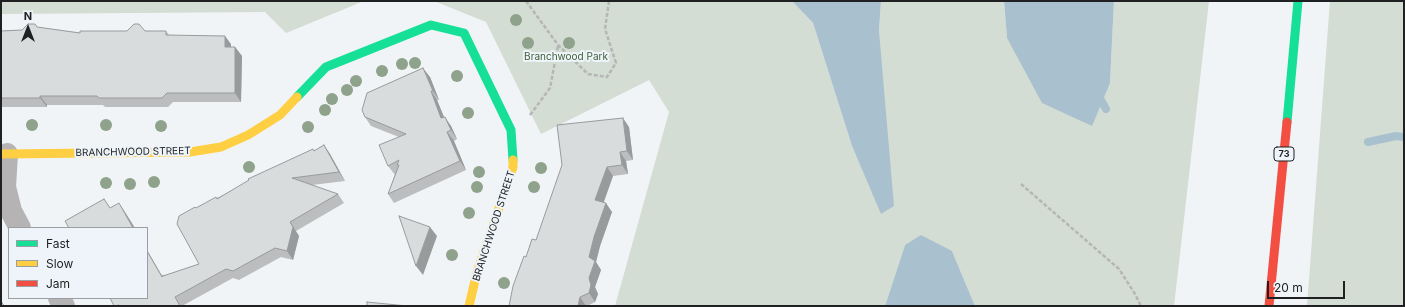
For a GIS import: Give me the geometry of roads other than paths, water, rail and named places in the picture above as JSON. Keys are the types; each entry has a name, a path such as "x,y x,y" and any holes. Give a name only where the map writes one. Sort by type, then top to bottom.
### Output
{"street":[{"name":"73","path":"1269,306 1298,1"},
{"name":"BRANCHWOOD STREET","path":"4,154 190,152 221,147 248,135 280,115 326,67 431,25 464,33 511,130 513,168 477,272 469,306"},
{"path":"4,154 5,186 11,211 19,227"}],"water":[{"path":"792,1 881,1 879,31 894,206 881,214 852,146 813,23"},
{"path":"1004,1 1114,1 1110,83 1092,126 1042,103 1007,38"},
{"path":"921,235 952,251 975,306 885,306 905,245"}],"waterway":[{"path":"1097,93 1106,109"},
{"path":"1368,142 1396,136 1404,137"}],"park label":[{"name":"Branchwood Park","path":"566,57"}]}
